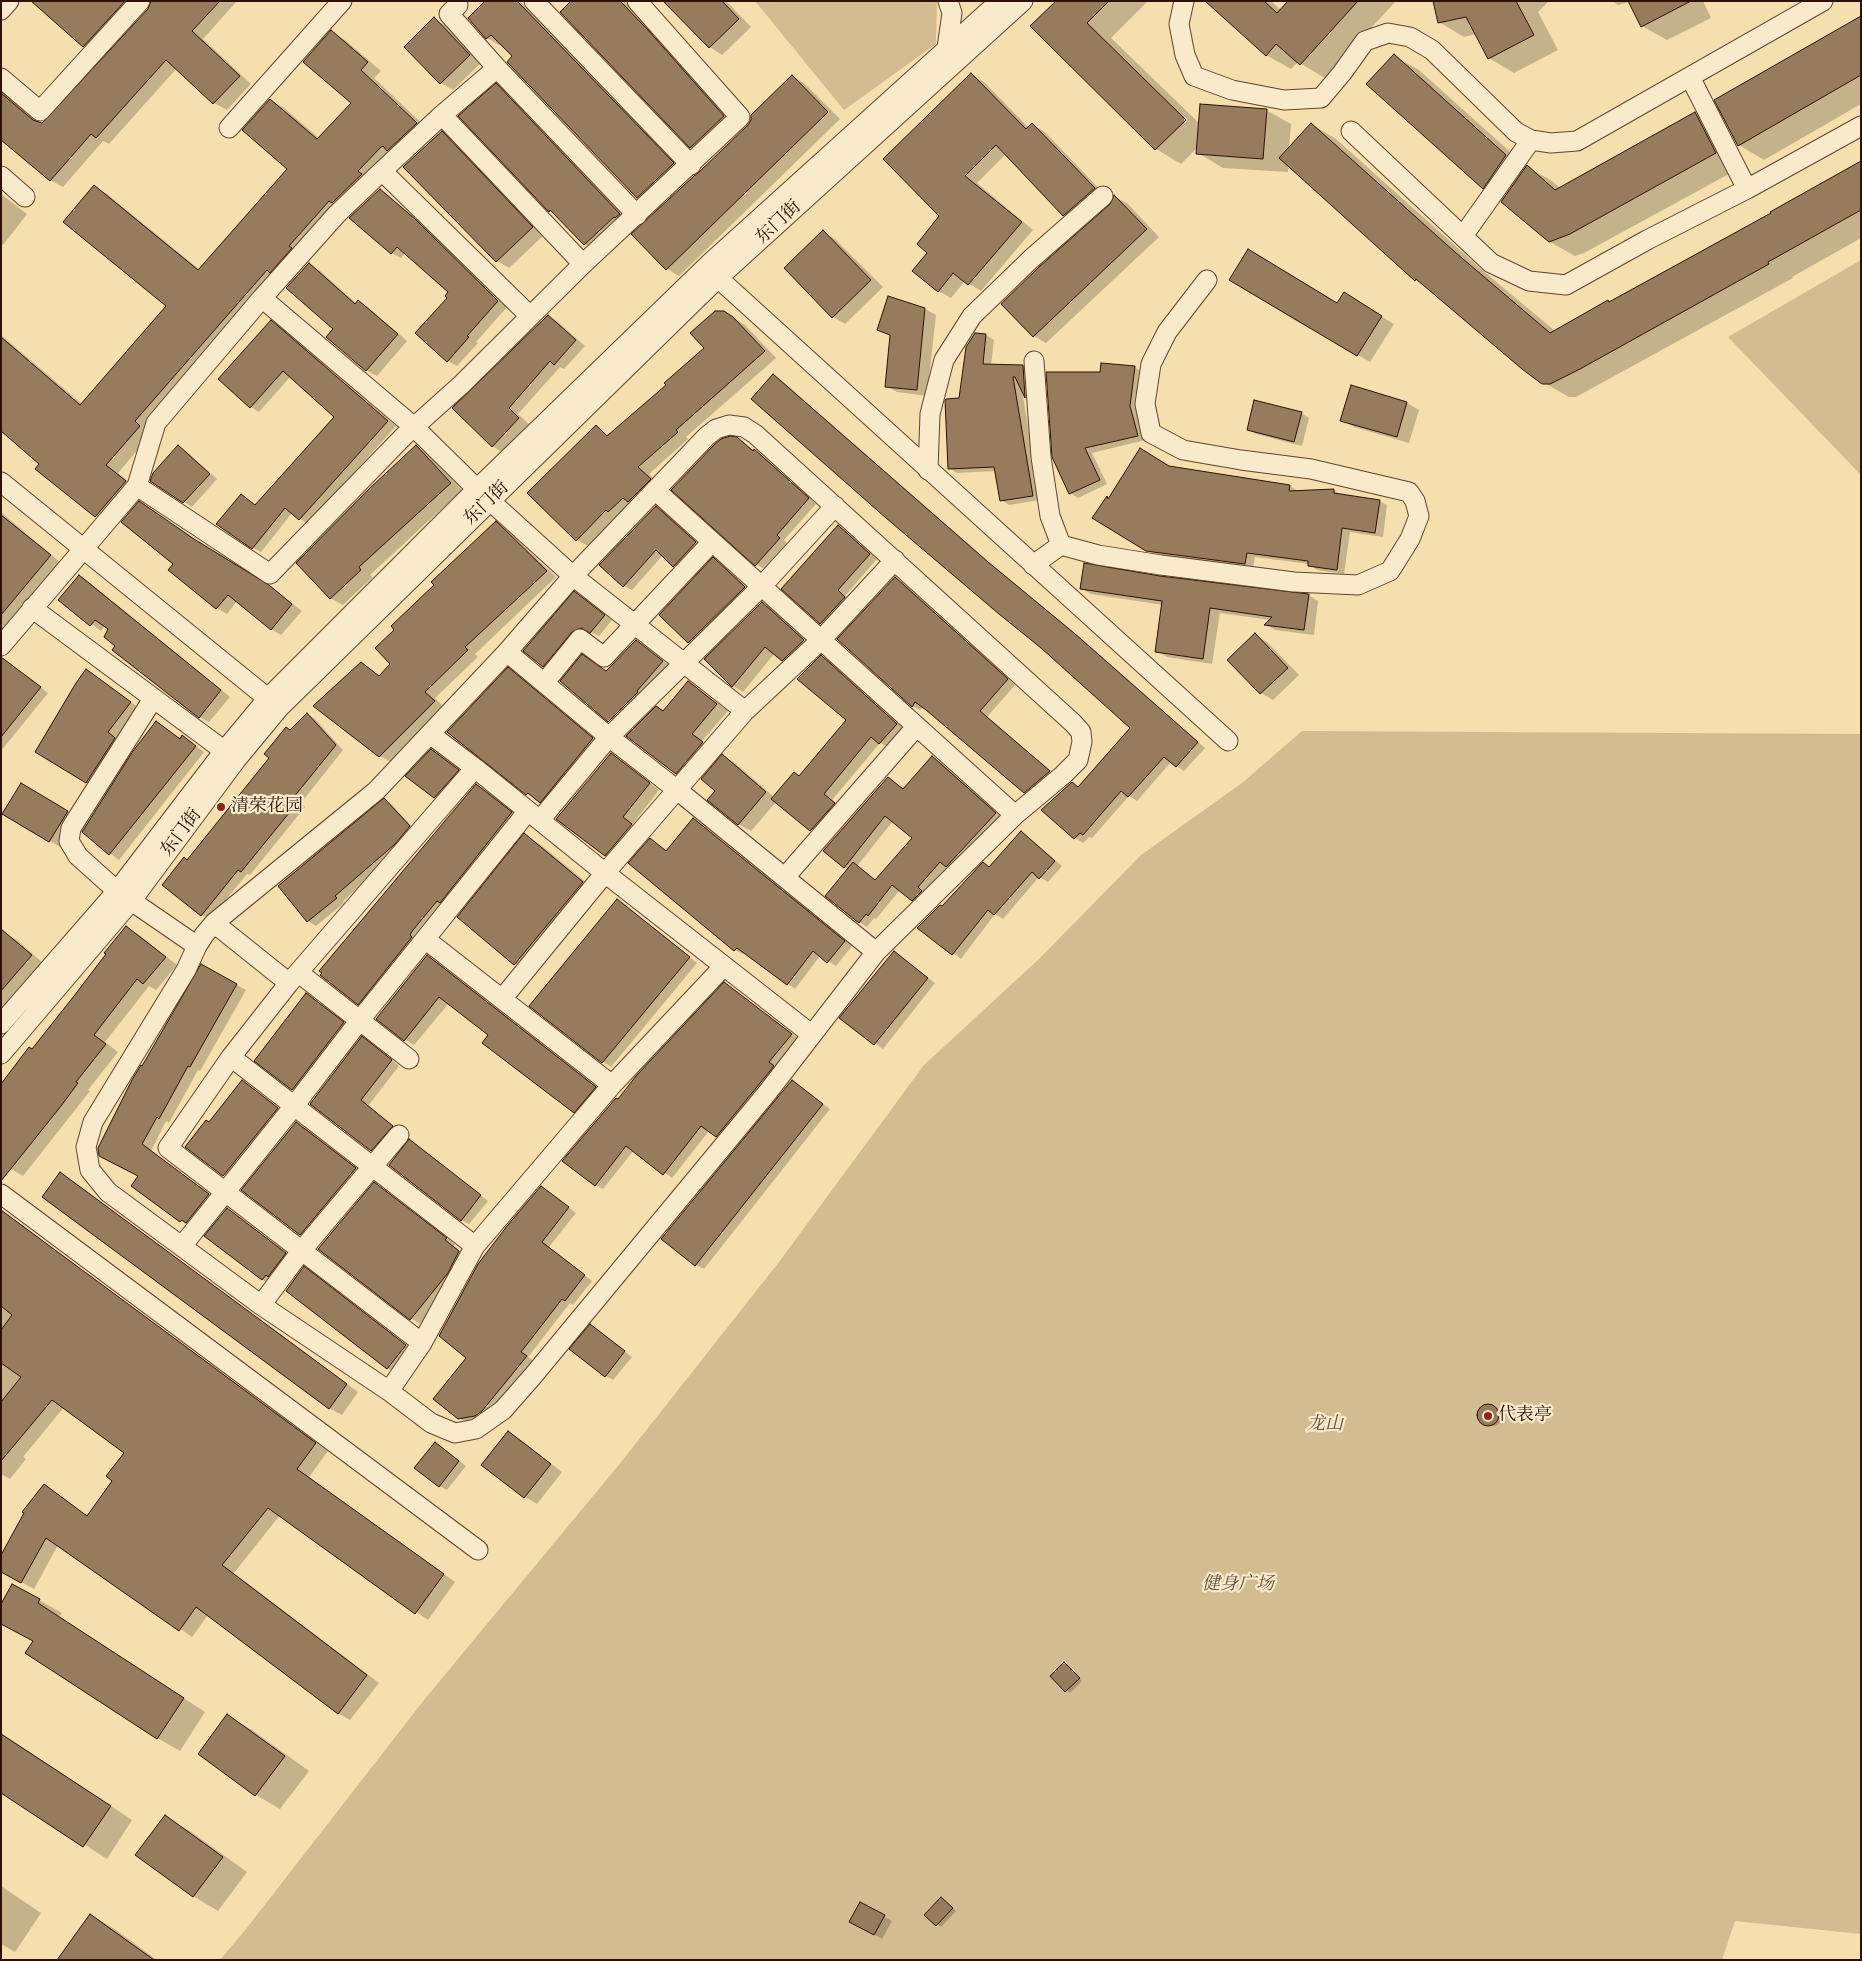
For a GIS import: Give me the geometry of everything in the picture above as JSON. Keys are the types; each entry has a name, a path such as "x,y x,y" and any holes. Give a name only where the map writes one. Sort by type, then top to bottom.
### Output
{"street":[{"path":"1,10 9,1"},
{"path":"1,78 40,111 140,1"},
{"path":"229,128 342,1"},
{"path":"534,1 690,165"},
{"path":"137,486 270,574 414,427 462,384 583,264 740,117 638,1"},
{"path":"930,84 946,50 952,13 948,1"},
{"name":"东门街","path":"1,1054 230,756 274,703 484,495 710,263 1000,1"},
{"name":"东门街","path":"484,495 718,278 1023,1"},
{"path":"1184,1 1179,24 1185,56 1194,76 1232,90 1284,100 1320,98 1342,73 1365,41 1388,34 1410,37 1432,50 1516,132 1532,140 1551,143 1577,141 1823,1"},
{"path":"459,3 449,14 496,68 637,215"},
{"path":"1,646 137,486 156,423 262,298 338,214 442,115 496,68"},
{"path":"1690,77 1747,189"},
{"path":"442,115 583,264"},
{"path":"1351,131 1491,263 1529,281 1566,285 1861,126"},
{"path":"1463,236 1532,140"},
{"path":"382,171 530,316"},
{"path":"1,176 25,197"},
{"path":"928,470 930,414 944,360 972,316 1031,259 1103,196"},
{"path":"718,278 1228,741"},
{"path":"1061,545 1098,555 1161,565 1294,582 1358,585 1390,571 1410,539 1419,516 1415,501 1409,492 1312,468 1241,460 1183,450 1151,433 1145,404 1151,364 1167,332 1207,280"},
{"path":"262,298 414,427 484,495 573,576 745,711"},
{"path":"1034,361 1041,457 1048,506 1061,545"},
{"path":"729,425 744,426 895,560 1073,723 1081,732 1082,742 1078,760 1015,815 876,952 767,1093 504,1410 476,1429 455,1433 431,1423 389,1391 261,1305 108,1192 90,1170 86,1147 93,1122 186,970 197,946 214,923 376,791 507,652 573,576 655,490 716,428 729,425"},
{"path":"1,482 274,703"},
{"path":"655,490 1015,815"},
{"path":"182,1246 425,939 534,815 609,737 761,587 835,506"},
{"path":"545,682 580,639 604,657 712,542"},
{"path":"1033,565 1061,545"},
{"path":"502,998 604,873 745,711 821,640 895,560"},
{"path":"32,608 230,756"},
{"path":"507,652 609,737 676,789 876,952"},
{"path":"152,699 71,828 69,841 78,856 124,895 197,946"},
{"path":"785,877 916,727"},
{"path":"430,734 534,815 604,873 811,1034"},
{"path":"422,1343 168,1148 231,1058 294,978 475,768"},
{"name":"东门街","path":"1,1024 124,895"},
{"path":"214,923 294,978 360,1020 409,1059"},
{"path":"425,939 612,1086"},
{"path":"389,1391 422,1343 475,1246 612,1086 724,966"},
{"path":"231,1058 475,1246"},
{"path":"261,1305 302,1250 399,1135"},
{"path":"1,1194 478,1550"}],"green space":[{"path":"755,1 937,1 936,44 844,110"},
{"path":"1861,260 1861,475 1728,337"},
{"name":"龙山","path":"1302,731 1861,734 1861,1934 1735,1921 1722,1960 220,1960 424,1700 622,1461 779,1262 924,1065 1039,959 1141,855 1242,783"}],"building":[{"path":"31,1 125,1 83,47"},
{"path":"151,1 220,1 192,31 240,76 213,104 166,60 96,138 91,134 50,181 1,140 1,93 33,120 42,123 148,9"},
{"path":"485,1 517,1 674,163 637,198 507,62 512,56 491,35 486,39 468,18"},
{"path":"571,1 620,1 724,116 690,148 560,12"},
{"path":"663,1 722,1 739,19 709,48"},
{"path":"1056,1 1109,1 1087,23 1186,120 1155,150 1030,26"},
{"path":"1205,1 1264,1 1277,13 1288,1 1358,1 1300,65 1276,44 1266,56"},
{"path":"1433,1 1516,1 1534,35 1488,59 1466,17 1438,23"},
{"path":"1628,1 1691,1 1641,27"},
{"path":"1861,16 1861,75 1738,146 1714,100"},
{"path":"434,17 470,55 440,84 404,47"},
{"path":"331,30 368,62 361,70 417,123 387,151 383,146 381,147 358,171 362,174 332,203 329,201 289,246 292,248 270,273 267,270 135,421 140,426 106,465 126,481 95,517 35,469 39,464 1,431 1,337 80,405 166,306 63,222 94,185 198,270 287,169 242,130 270,99 317,139 351,103 303,62"},
{"path":"1394,54 1506,155 1483,189 1366,84"},
{"path":"971,73 1026,129 1032,123 1095,188 1063,216 996,145 965,176 1022,222 968,285 953,273 938,292 912,271 927,253 917,244 939,216 883,159"},
{"path":"792,75 828,112 666,270 631,234 748,125 751,115"},
{"path":"496,83 620,214 614,217 584,245 550,210 549,212 458,116"},
{"path":"1200,104 1267,109 1263,159 1196,154"},
{"path":"1695,112 1716,153 1570,234 1549,242 1501,202 1527,165 1555,190"},
{"path":"1311,123 1456,253 1550,333 1771,213 1861,161 1861,210 1768,262 1769,264 1580,369 1550,384 1542,384 1416,279 1415,281 1279,158"},
{"path":"442,131 533,227 496,262 403,167"},
{"path":"380,189 415,219 498,301 447,362 415,333 447,298 445,296 448,292 397,247 391,254 349,218"},
{"path":"1114,195 1147,229 1033,337 1001,304 1039,267 1110,204"},
{"path":"823,230 871,280 832,318 784,268"},
{"path":"1248,249 1337,303 1344,292 1382,316 1357,356 1229,280"},
{"path":"309,263 355,304 358,300 398,334 366,371 326,337 333,329 286,288"},
{"path":"888,296 925,308 917,390 885,387 890,335 877,330"},
{"path":"715,311 724,311 733,317 765,351 676,430 678,432 638,467 651,479 628,502 623,498 608,512 606,510 576,541 527,493 596,425 607,436 666,385 664,383 704,348 690,333"},
{"path":"548,315 576,340 554,365 550,361 509,408 519,418 492,447 452,408"},
{"path":"271,320 388,421 299,520 285,508 252,549 216,524 241,494 255,505 334,417 283,371 250,408 218,379"},
{"path":"975,333 986,334 983,364 1023,365 1025,398 1015,377 1013,377 1033,496 1000,501 994,467 948,469 945,400 959,398 966,347"},
{"path":"1101,363 1135,366 1130,406 1138,436 1085,448 1100,480 1069,494 1052,457 1046,372 1100,372"},
{"path":"773,374 1198,742 1176,767 1164,757 1128,797 1121,791 1083,835 1080,833 1074,839 1041,810 1072,782 1078,787 1130,728 1041,648 886,518 751,399"},
{"path":"1351,385 1407,402 1397,437 1340,421"},
{"path":"1254,400 1302,412 1294,442 1247,430"},
{"path":"730,436 737,437 753,451 754,449 809,498 777,535 780,538 755,566 671,490 715,444 721,439"},
{"path":"178,445 210,474 183,503 150,481 153,473"},
{"path":"416,445 451,483 359,567 361,570 330,599 296,563 370,488"},
{"path":"1140,448 1169,466 1290,485 1289,491 1334,489 1334,493 1380,500 1375,533 1342,528 1337,570 1308,566 1308,561 1247,553 1245,564 1146,551 1092,518 1107,496 1108,499"},
{"path":"139,501 194,539 269,585 292,604 271,630 228,595 216,609 168,570 173,564 121,522"},
{"path":"656,506 696,542 673,567 656,550 623,587 599,565"},
{"path":"1,515 51,555 1,615"},
{"path":"496,521 547,571 465,647 468,650 425,692 435,701 379,757 313,706 361,662 379,676 390,664 375,648 394,630 391,626 434,585 431,582"},
{"path":"838,525 870,554 838,590 845,597 820,624 781,589"},
{"path":"713,557 745,587 688,643 659,615"},
{"path":"1084,563 1160,576 1309,594 1304,630 1264,625 1272,617 1210,608 1203,659 1155,652 1162,601 1080,589"},
{"path":"79,575 221,690 199,718 112,650 115,646 104,637 108,629 95,620 90,626 58,600"},
{"path":"895,577 1008,679 980,711 1050,771 1024,793 926,710 915,702 912,707 837,639"},
{"path":"574,591 605,615 590,633 581,628 572,632 543,667 523,651"},
{"path":"762,602 804,640 782,661 765,647 732,687 704,659"},
{"path":"1255,633 1288,668 1260,694 1227,660"},
{"path":"636,640 663,661 638,692 608,722 560,681 582,654 606,671"},
{"path":"821,655 897,724 879,744 871,737 824,794 835,803 810,831 771,799 794,772 799,776 846,720 797,679"},
{"path":"1,657 41,687 1,737"},
{"path":"508,667 593,738 540,803 528,793 526,795 447,732"},
{"path":"86,669 131,702 108,732 115,738 86,783 35,752"},
{"path":"688,681 717,704 692,734 703,742 676,774 626,736 656,706 663,711"},
{"path":"307,713 336,745 293,798 298,802 241,872 238,870 201,916 162,885 184,857 187,860 269,758 264,754 286,727 290,730"},
{"path":"156,721 180,739 182,735 196,746 109,855 82,832 133,751"},
{"path":"431,749 459,770 434,798 405,776"},
{"path":"611,753 650,783 623,817 632,824 605,856 556,819"},
{"path":"722,754 766,792 738,825 707,800 715,791 701,779"},
{"path":"932,756 996,813 946,867 940,862 918,887 922,891 912,901 892,885 868,916 866,914 859,923 825,896 853,862 875,880 912,838 885,816 844,868 823,851 888,777 903,789"},
{"path":"21,783 68,811 49,842 2,814"},
{"path":"476,784 512,812 440,903 437,901 413,930 410,935 412,937 358,1005 320,975 322,973 319,971"},
{"path":"384,798 410,826 395,844 335,896 337,898 307,922 278,886"},
{"path":"693,818 845,941 827,963 813,951 787,985 737,948 734,951 628,863 650,838 666,851"},
{"path":"1021,831 1055,861 1039,879 1032,872 994,915 988,910 952,955 917,928 940,905 942,906 983,862 989,867"},
{"path":"524,833 583,882 514,965 457,917"},
{"path":"617,899 690,957 602,1063 529,1006"},
{"path":"126,926 166,957 143,984 137,979 94,1035 106,1044 76,1082 78,1083 61,1106 1,1181 1,1084 29,1047 32,1049 74,996 106,954 104,953"},
{"path":"1,929 32,955 1,991"},
{"path":"894,951 928,978 874,1045 839,1018"},
{"path":"427,955 596,1087 574,1113 482,1043 488,1035 439,997 404,1041 376,1019"},
{"path":"201,964 237,984 190,1067 188,1066 159,1119 157,1117 142,1144 209,1194 186,1223 182,1220 180,1222 131,1186 138,1176 99,1156 98,1148 132,1080"},
{"path":"724,982 792,1034 769,1062 774,1066 716,1137 701,1126 663,1175 626,1146 595,1186 562,1161 616,1098 618,1099 636,1076"},
{"path":"306,993 344,1022 292,1090 254,1061"},
{"path":"362,1036 392,1060 361,1100 393,1126 371,1151 310,1104"},
{"path":"242,1080 278,1108 223,1176 185,1147 206,1120 209,1122"},
{"path":"792,1080 823,1104 695,1266 661,1239"},
{"path":"296,1122 356,1168 300,1235 241,1190"},
{"path":"409,1139 481,1195 461,1221 389,1165"},
{"path":"60,1172 347,1384 329,1409 42,1197"},
{"path":"374,1182 447,1238 445,1240 459,1251 448,1273 410,1320 318,1249"},
{"path":"541,1186 569,1207 542,1242 585,1275 565,1301 562,1299 521,1352 527,1356 482,1411 475,1416 458,1419 433,1399 466,1358 439,1336 478,1264"},
{"path":"227,1208 286,1253 268,1277 266,1275 262,1280 204,1236"},
{"path":"1,1210 316,1443 297,1469 444,1574 415,1614 268,1508 222,1565 367,1675 338,1714 196,1607 179,1631 46,1538 21,1583 1,1572 1,1555 24,1513 22,1512 44,1484 87,1516 112,1481 106,1476 124,1453 52,1400 1,1461 1,1402 21,1377 1,1363 1,1330 12,1315 1,1306"},
{"path":"304,1266 406,1345 387,1369 286,1291"},
{"path":"590,1324 625,1351 605,1377 569,1349"},
{"name":"代表亭","path":"1488,1404 1496,1407 1499,1415 1496,1423 1488,1426 1480,1423 1477,1415 1480,1407"},
{"path":"508,1431 551,1464 524,1498 481,1465"},
{"path":"435,1442 459,1461 439,1487 414,1468"},
{"path":"12,1584 40,1599 38,1603 184,1698 157,1739 25,1653 33,1641 1,1624 1,1604"},
{"path":"1064,1662 1080,1678 1065,1692 1050,1676"},
{"path":"227,1714 285,1756 255,1796 198,1754"},
{"path":"1,1734 111,1806 83,1847 1,1793"},
{"path":"165,1815 223,1857 193,1897 135,1855"},
{"path":"941,1897 953,1908 936,1926 924,1915"},
{"path":"860,1902 885,1915 874,1935 849,1922"},
{"path":"90,1914 154,1960 57,1960"}],"place":[{"name":"清荣花园","path":"221,807"},
{"name":"代表亭","path":"1488,1416"}],"park label":[{"name":"健身广场","path":"1238,1585"}]}
